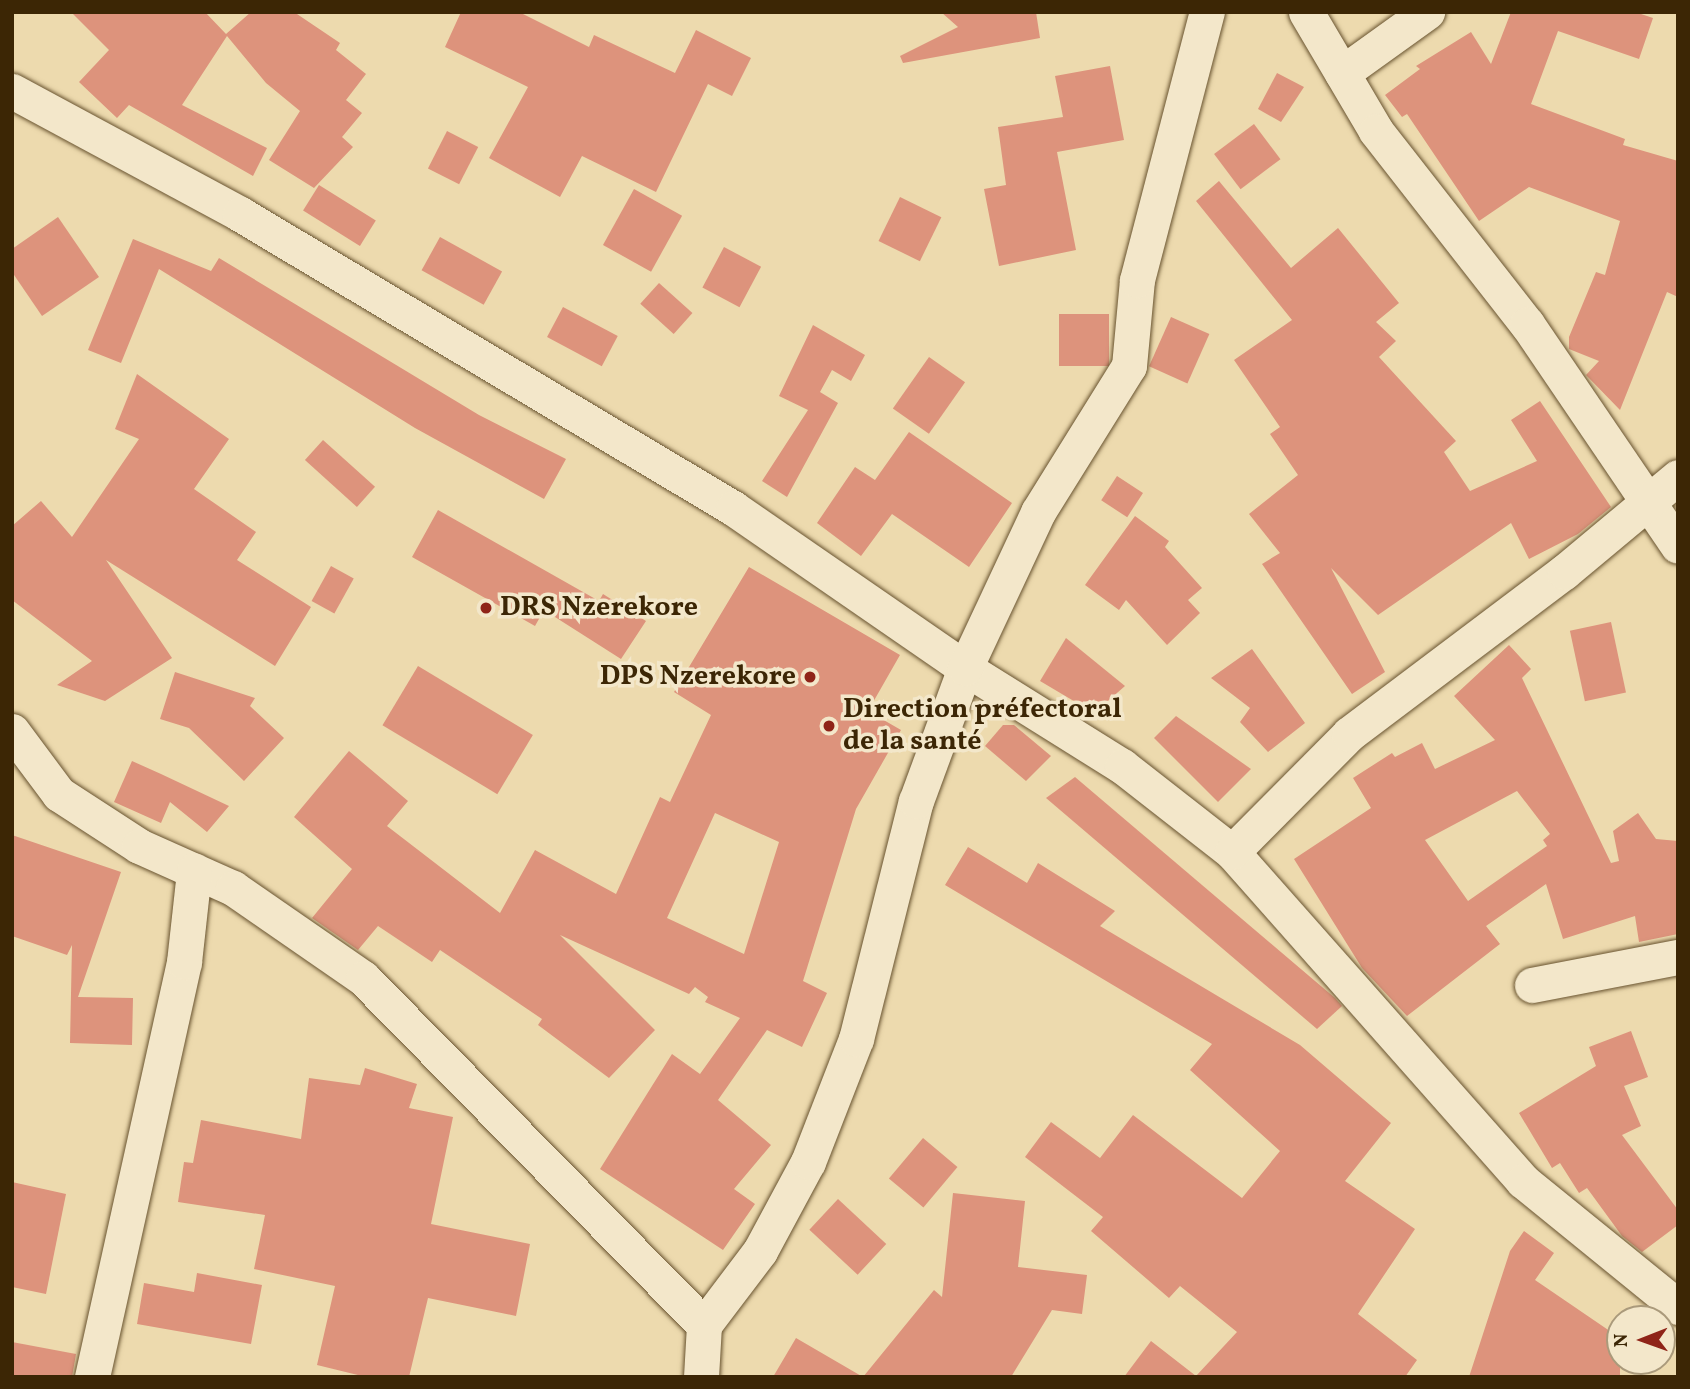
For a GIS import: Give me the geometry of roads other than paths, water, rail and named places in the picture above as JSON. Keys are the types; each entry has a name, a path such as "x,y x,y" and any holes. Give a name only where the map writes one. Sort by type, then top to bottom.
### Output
{"street":[{"path":"701,1377 704,1325 760,1251 808,1162 856,1038 916,801 965,667 1038,512 1129,366 1137,280 1207,12"},
{"path":"1306,12 1376,131 1527,324 1678,546"},
{"path":"1342,73 1427,12"},
{"path":"12,92 240,214 733,508 965,667 1122,766 1232,852 1523,1181 1678,1307"},
{"path":"1232,852 1349,734 1648,505 1678,477"},
{"path":"12,731 59,794 139,846 233,888 363,978 704,1325"},
{"path":"92,1377 184,962 194,871"},
{"path":"1532,985 1678,957"}],"place":[{"name":"DRS Nzerekore","path":"486,608"},
{"name":"DPS Nzerekore","path":"810,677"},
{"name":"Direction préfectoral de la santé","path":"829,726"}]}
